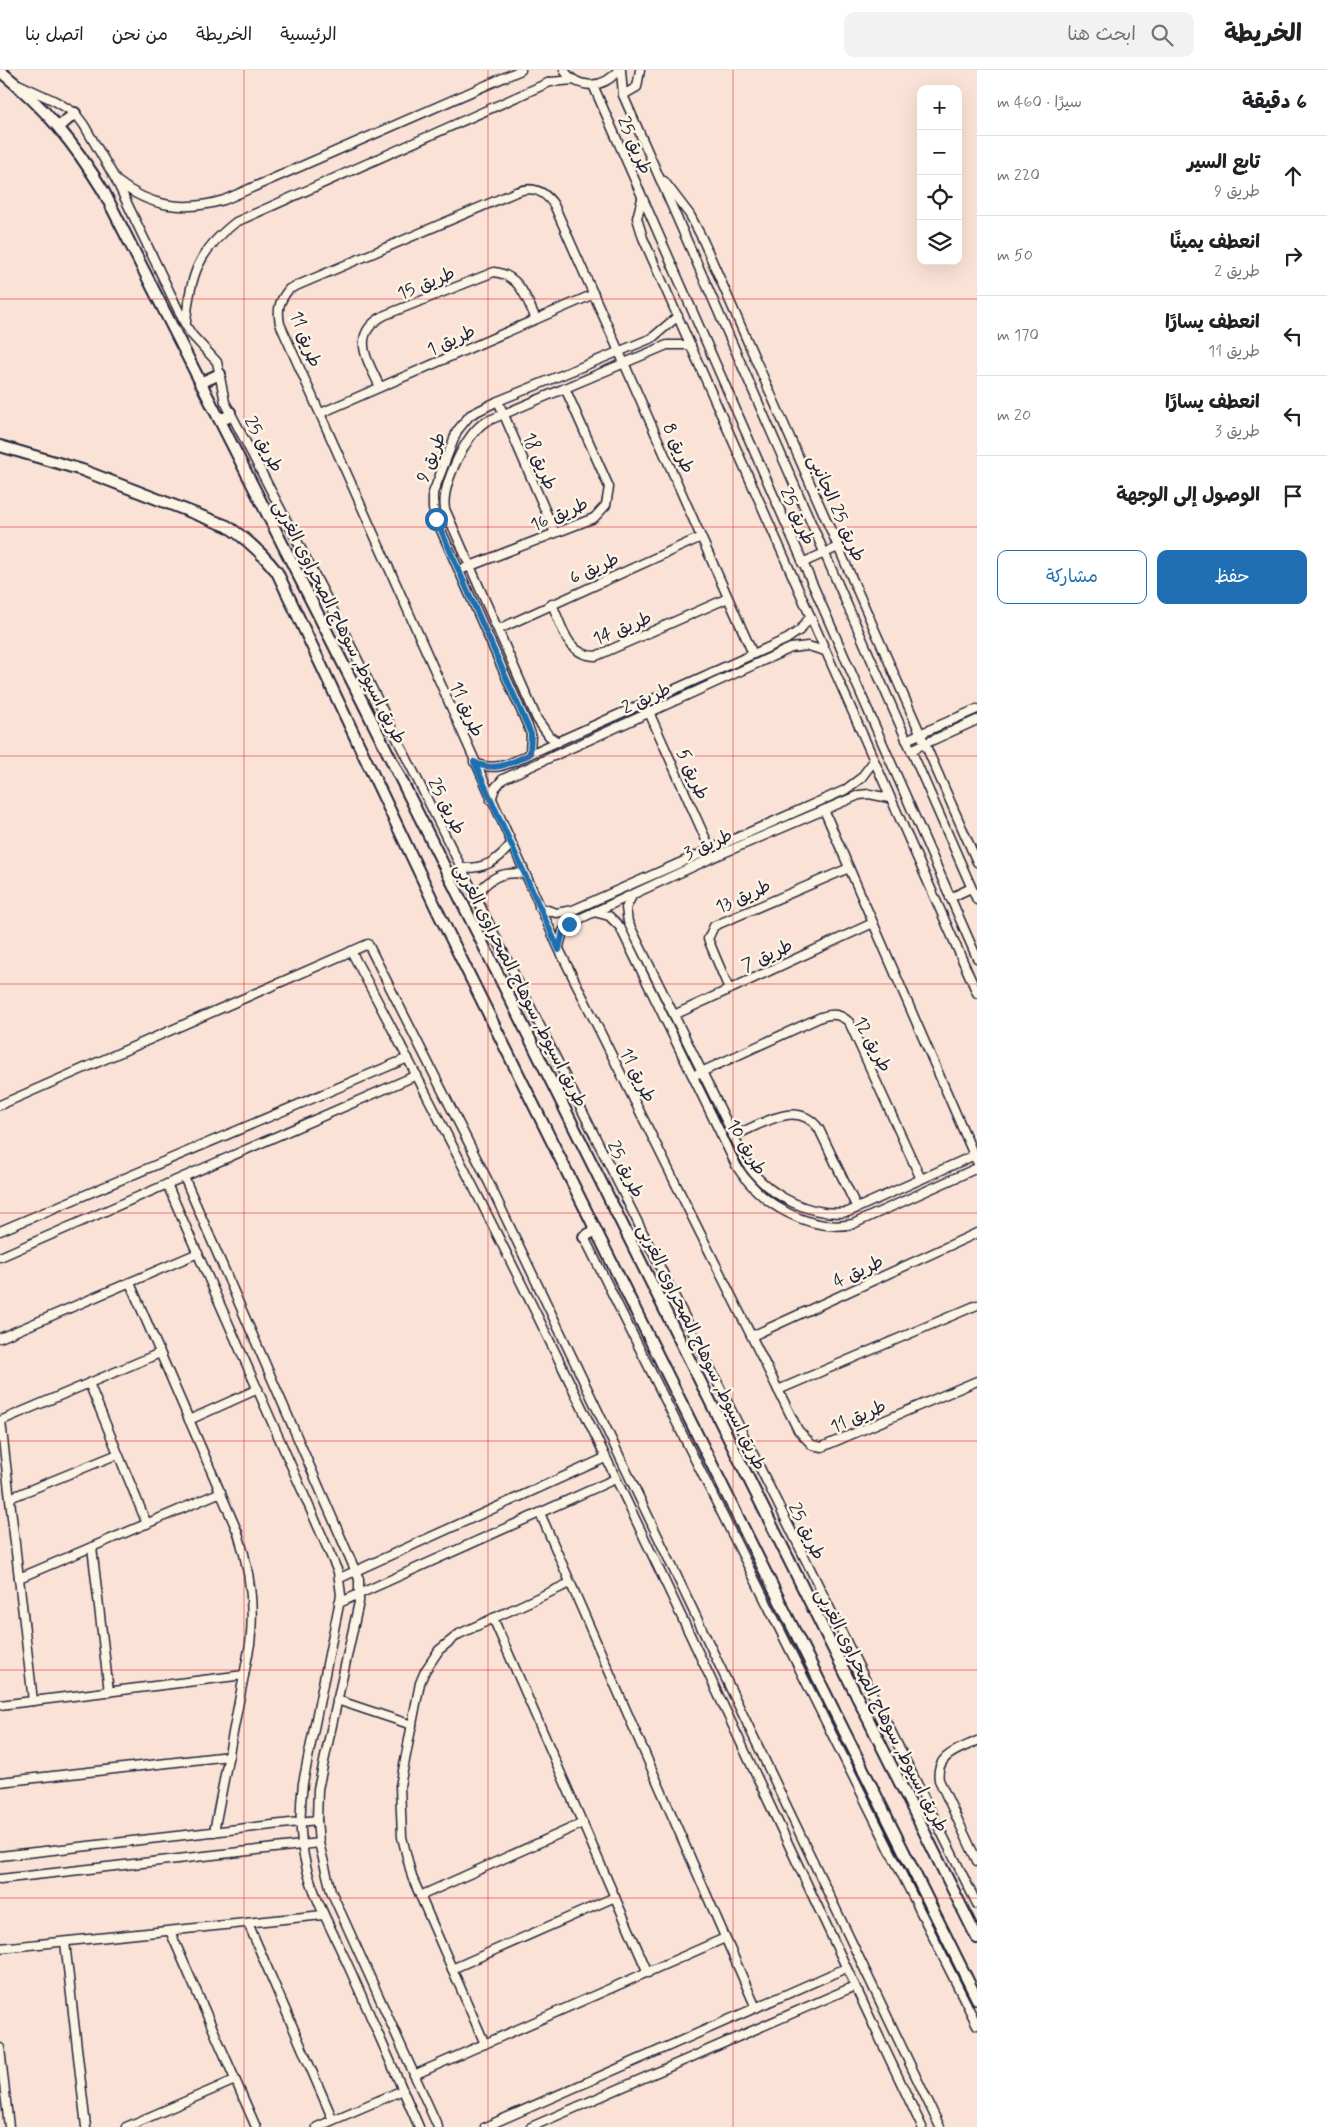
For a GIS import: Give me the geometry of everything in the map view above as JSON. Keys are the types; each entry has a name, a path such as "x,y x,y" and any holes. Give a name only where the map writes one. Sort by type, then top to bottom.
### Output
{"main road":[{"name":"طريق اسيوط, سوهاج الصحراوى الغربى","path":"0,72 32,98 60,127 74,144 104,192 362,700 977,1938"},
{"path":"60,127 75,113"},
{"path":"200,383 220,374"},
{"path":"219,418 227,418 230,412"},
{"name":"طريق اسيوط, سوهاج الصحراوى الغربى","path":"0,446 82,470 226,526 246,538 272,566 287,592 439,914 977,1999"},
{"path":"584,1237 595,1230"}],"street":[{"path":"116,180 131,192 148,201 167,206 186,208 224,200 521,70"},
{"path":"564,70 574,80"},
{"path":"185,324 191,282 197,263 214,240 236,222 550,82 574,80 592,85 604,83 620,70"},
{"name":"طريق 25","path":"620,70 623,95 977,900"},
{"path":"623,95 638,87 640,70"},
{"name":"طريق 25","path":"13,82 49,97 75,113 84,124 116,180 185,324 200,345 210,352 217,362 222,390 230,412 256,458 336,616 977,1904"},
{"name":"طريق 25","path":"592,85 977,958"},
{"name":"طريق 25 الجانبى","path":"658,174 675,193 698,230 977,862"},
{"name":"طريق 11","path":"577,255 549,198 534,189 525,189 289,289 280,300 278,311 280,324 559,950 804,1439 812,1445 822,1447 977,1382"},
{"path":"642,199 638,208 639,228 889,798 977,993"},
{"name":"طريق 8","path":"577,255 753,654"},
{"name":"طريق 15","path":"380,387 365,353 363,341 366,330 374,321 385,316 494,272 505,273 514,278 536,319"},
{"name":"طريق 1","path":"320,413 594,294"},
{"name":"طريق 9","path":"530,754 532,744 527,724 433,509 433,492 457,431 464,421 478,410 652,338 678,316"},
{"path":"727,331 740,325"},
{"name":"طريق 9","path":"558,742 549,736 540,724 499,628 444,509 444,494 472,433 485,422 667,345 691,345"},
{"name":"طريق 16","path":"460,570 594,518 606,505 609,497 609,487 565,388"},
{"name":"طريق 18","path":"498,401 555,533"},
{"path":"435,459 444,463"},
{"name":"طريق 6","path":"499,628 701,537"},
{"path":"802,563 838,547"},
{"name":"طريق 14","path":"552,604 573,648 579,653 596,656 728,598"},
{"name":"طريق 2","path":"474,762 481,766 497,768 558,742 794,636 810,617"},
{"name":"طريق 2","path":"491,800 495,788 504,779 791,648 808,646 825,651"},
{"path":"844,695 857,689"},
{"name":"طريق 5","path":"645,704 712,853"},
{"path":"906,740 977,709"},
{"path":"911,750 977,720"},
{"name":"طريق 3","path":"559,950 563,931 569,924 845,790 861,778 874,762"},
{"name":"طريق 3","path":"539,907 556,913 573,910 859,795 869,794 889,798"},
{"path":"824,810 976,1157"},
{"path":"461,868 484,866 495,862 511,844"},
{"name":"طريق 13","path":"729,989 708,939 714,926 849,868"},
{"path":"475,898 481,887 495,877 512,872 524,874"},
{"path":"950,898 971,888"},
{"name":"طريق 10","path":"633,894 626,908 628,922 733,1136 755,1176 764,1186 786,1199 826,1213 848,1212 921,1179 976,1157"},
{"name":"طريق 10","path":"594,912 609,916 620,927 692,1076 747,1182 766,1200 809,1221 824,1226 853,1224 977,1168"},
{"name":"طريق 7","path":"674,1015 873,923"},
{"path":"0,1105 368,944 526,1259 940,2127"},
{"path":"351,951 417,1075 525,1290 922,2127"},
{"name":"طريق 12","path":"692,1076 821,1017 831,1014 841,1016 849,1022 921,1179"},
{"path":"0,1231 408,1058"},
{"path":"0,1258 417,1075"},
{"path":"733,1136 793,1113 804,1115 813,1120 857,1208"},
{"path":"747,1182 755,1176"},
{"path":"184,1177 357,1571 360,1594 318,1789 317,1820 319,1844 331,1891 438,2127"},
{"path":"168,1184 340,1578 339,1603 303,1783 300,1822 301,1846 306,1871 323,1915 347,1964 419,2127"},
{"path":"848,1212 853,1224"},
{"name":"طريق 4","path":"752,1336 977,1233"},
{"path":"584,1237 977,2025"},
{"path":"0,1338 198,1253"},
{"path":"130,1283 238,1533 250,1575 252,1620 244,1674 214,1832"},
{"path":"778,1390 977,1305"},
{"path":"33,1701 1,1421 160,1353"},
{"path":"89,1383 147,1524"},
{"path":"189,1420 258,1389"},
{"path":"10,1498 118,1454"},
{"path":"340,1578 605,1458"},
{"path":"339,1603 615,1479"},
{"path":"19,1578 221,1492"},
{"path":"540,1513 756,2008"},
{"path":"92,1547 109,1692"},
{"path":"485,2044 420,1896 406,1857 400,1820 401,1776 420,1683 431,1660 459,1634 570,1583"},
{"path":"494,1618 648,1972"},
{"path":"0,1705 244,1674"},
{"path":"337,1700 412,1725"},
{"path":"977,1741 944,1757 938,1772 939,1780 977,1860"},
{"path":"0,1782 228,1756"},
{"path":"0,1856 317,1820"},
{"path":"420,1896 583,1823"},
{"path":"0,1879 319,1844"},
{"path":"452,1969 615,1897"},
{"path":"0,1948 323,1915"},
{"path":"248,1923 333,2120"},
{"path":"170,1931 256,2127"},
{"path":"414,2075 725,1938"},
{"path":"64,1942 86,2127"},
{"path":"485,2127 846,1968"},
{"path":"531,2127 854,1986"},
{"path":"0,2048 3,2105 9,2127"},
{"path":"126,2127 235,2080"},
{"path":"316,2127 403,2090"}],"route":[{"path":"436,519 531,734 530,754 497,768 481,766 474,762 559,950 563,931 569,924"}]}
